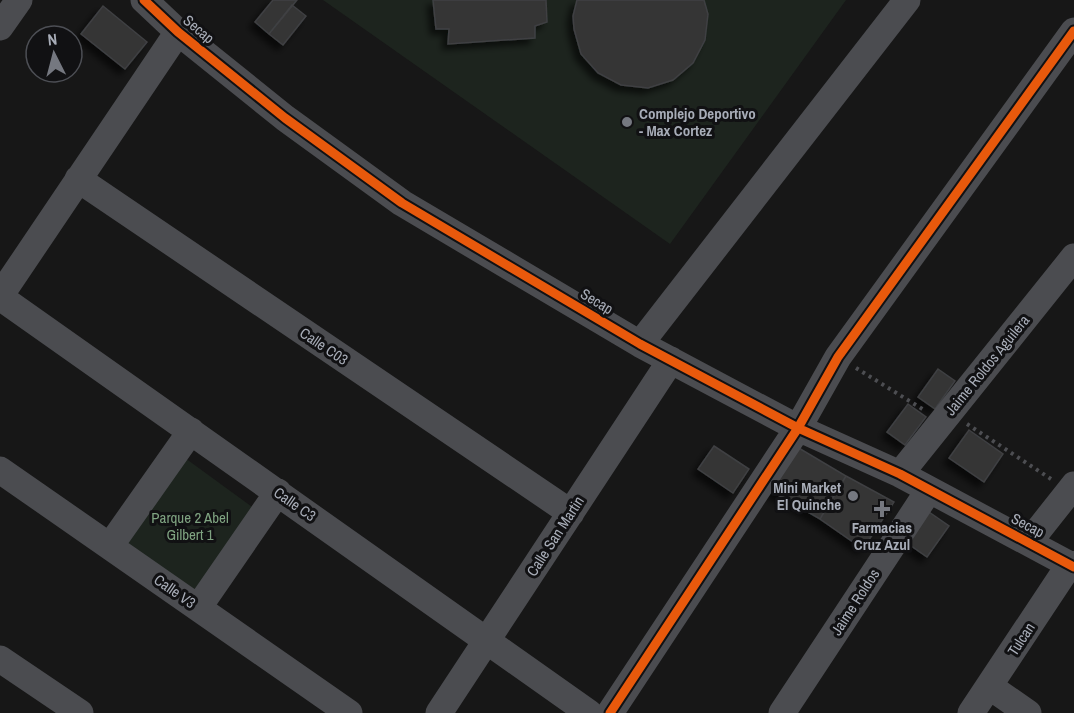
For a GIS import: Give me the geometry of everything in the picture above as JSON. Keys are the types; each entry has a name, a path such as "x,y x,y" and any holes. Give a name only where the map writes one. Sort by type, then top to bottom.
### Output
{"street":[{"path":"0,27 19,0"},
{"name":"Secap","path":"144,0 178,32 285,118 402,203 640,344 798,428 900,474 1072,566"},
{"path":"640,344 907,0"},
{"path":"0,297 178,32"},
{"path":"610,713 798,428 838,357 1074,32"},
{"name":"Calle C03","path":"78,179 571,513"},
{"name":"Jaime Roldos Aguilera","path":"900,474 1074,256"},
{"name":"Calle C3","path":"0,297 589,713"},
{"name":"Calle San Martin","path":"439,713 671,360"},
{"path":"110,546 191,431"},
{"name":"Calle V3","path":"0,470 349,713"},
{"path":"1029,542 1072,488"},
{"name":"Jaime Roldos","path":"782,713 929,490"},
{"path":"198,608 278,492"},
{"name":"Tulcan","path":"971,713 1072,566"},
{"path":"0,660 80,713"},
{"path":"989,686 1028,713"}],"path":[{"path":"838,357 1072,488"}],"green space":[{"name":"Complejo Deportivo - Max Cortez","path":"323,0 846,0 670,244"},
{"name":"Parque 2 Abel Gilbert 1","path":"185,458 255,509 195,592 125,542"}],"building":[{"path":"273,0 297,0 269,34 255,22"},
{"path":"433,0 546,0 547,22 535,26 535,38 448,44 449,29 436,29"},
{"path":"577,0 704,0 708,14 705,40 693,63 673,80 648,88 621,85 598,73 581,54 573,16"},
{"path":"292,5 306,16 283,45 269,34"},
{"path":"103,6 147,42 125,69 84,36 84,30"},
{"path":"938,369 955,381 935,409 918,397"},
{"path":"908,404 926,417 905,445 887,432"},
{"path":"969,430 1003,454 984,482 949,458"},
{"path":"714,446 749,469 733,493 698,469"},
{"path":"797,447 846,476 820,519 771,491"},
{"path":"846,476 894,502 863,549 820,519"},
{"path":"929,512 949,526 927,557 907,543"}],"cycle path":[{"path":"144,0 178,32 285,118 402,203 640,344 798,428 900,474 1074,567"},
{"path":"610,713 798,428 838,357 1074,31"}],"place":[{"name":"Complejo Deportivo - Max Cortez","path":"627,122"},
{"name":"Mini Market El Quinche","path":"853,496"},
{"name":"Farmacias Cruz Azul","path":"882,509"}]}
